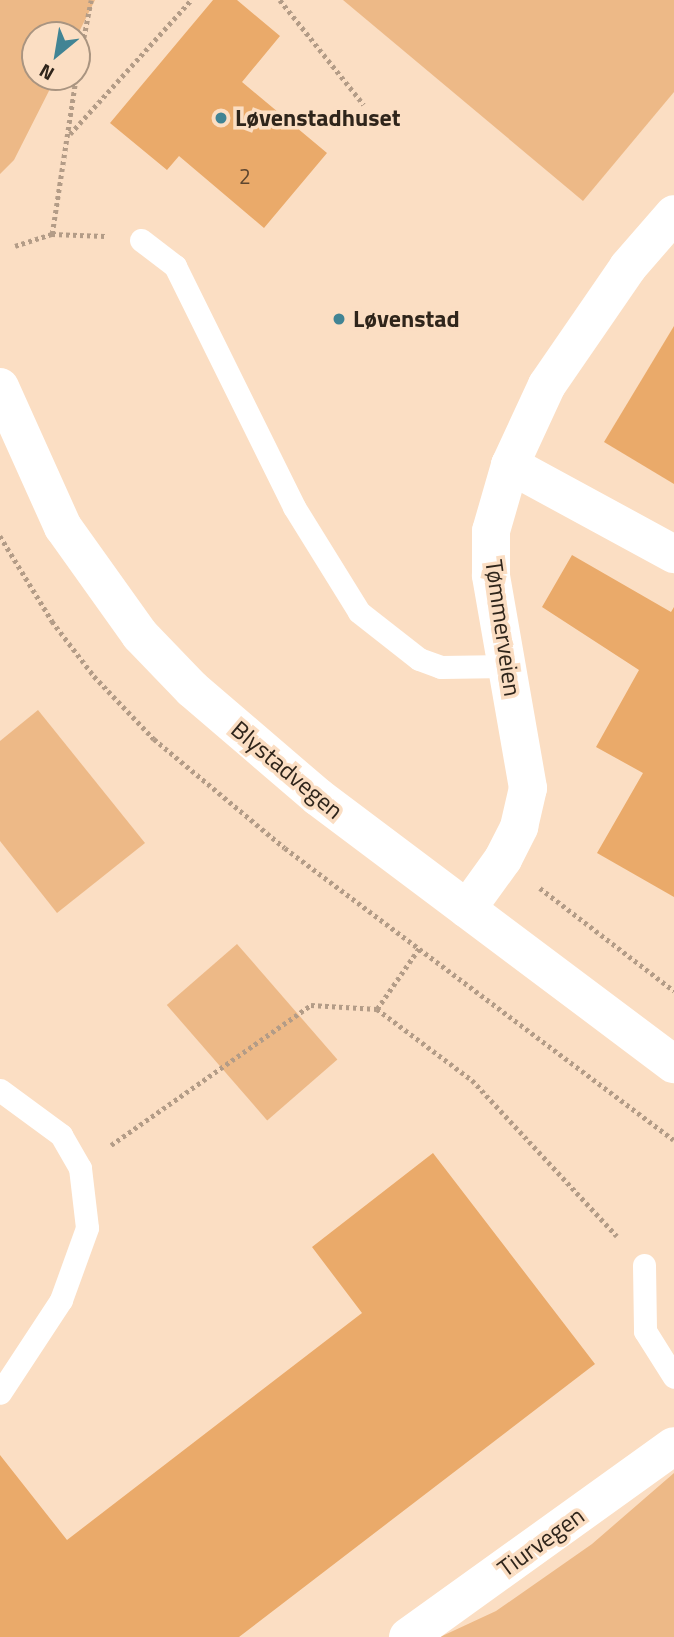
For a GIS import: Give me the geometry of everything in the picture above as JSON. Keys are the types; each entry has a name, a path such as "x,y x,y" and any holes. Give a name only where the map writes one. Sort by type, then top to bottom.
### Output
{"street":[{"name":"Tømmerveien","path":"467,909 503,859 519,827 528,788 491,575 491,531 510,466 547,385 628,267 674,214"},
{"name":"Blystadvegen","path":"0,387 63,527 141,635 249,741 674,1065"},
{"path":"510,466 674,554"},
{"name":"Tiurvegen","path":"408,1637 674,1446"}],"lane":[{"path":"141,240 175,266 294,508 359,612 419,659 441,667 507,666"},
{"path":"0,1090 61,1135 80,1168 87,1228 61,1300 0,1393"},
{"path":"644,1265 645,1331 674,1377"}],"path":[{"path":"87,21 91,0"},
{"path":"70,134 191,0"},
{"path":"280,0 364,105"},
{"path":"52,234 75,91"},
{"path":"15,246 52,234 141,240"},
{"path":"503,859 674,991"},
{"path":"377,1009 420,947"},
{"path":"80,1168 310,1005 377,1009 472,1080 644,1265"}],"shaded area":[{"path":"0,0 95,0 84,21 21,21 21,91 49,91 14,160 0,174"},
{"path":"343,0 674,0 674,92 583,201"},
{"path":"38,710 145,843 57,913 0,841 0,741"},
{"path":"237,944 337,1059 267,1120 167,1005"},
{"path":"674,1473 674,1637 440,1637 496,1611 592,1544"}],"building":[{"path":"213,0 237,0 280,36 242,82 327,153 264,228 179,156 167,170 110,123"},
{"path":"674,326 674,484 604,442"},
{"path":"572,555 671,612 674,607 674,897 597,853 643,773 596,747 639,670 542,607"},
{"path":"433,1153 595,1364 239,1637 0,1637 0,1455 67,1540 362,1313 312,1247"}],"place":[{"name":"Løvenstadhuset","path":"221,118"},
{"name":"Løvenstad","path":"339,319"}]}
